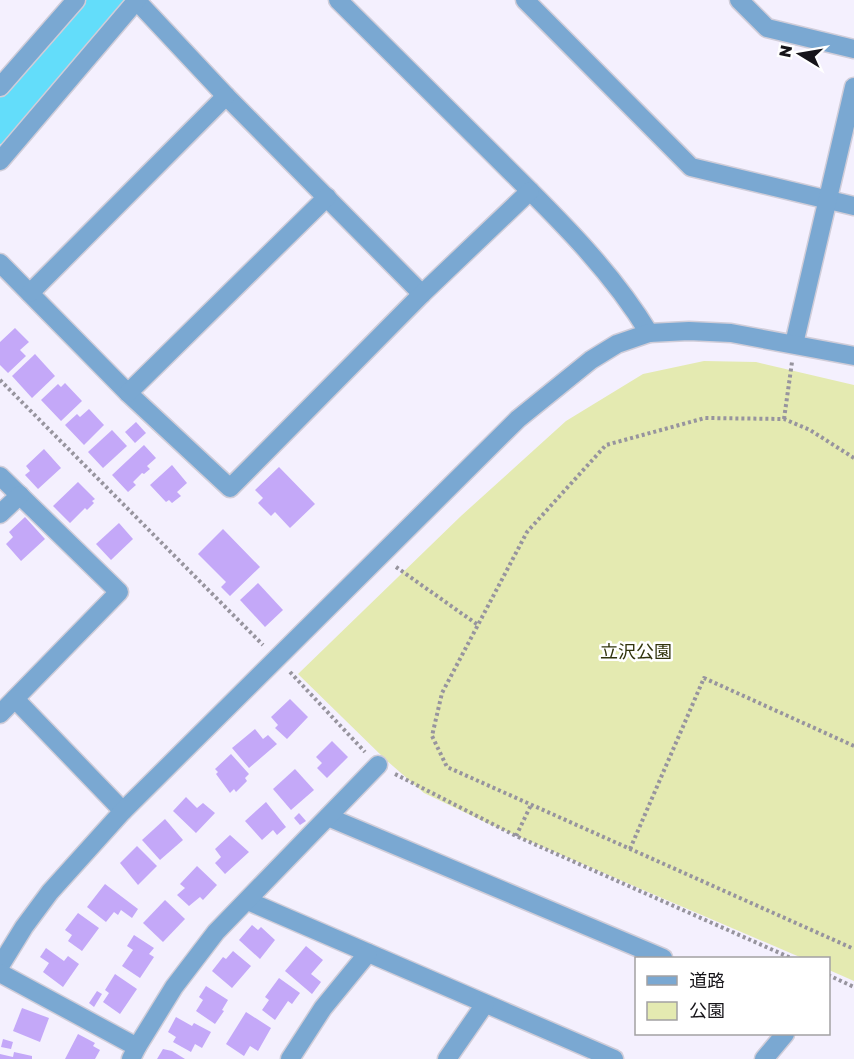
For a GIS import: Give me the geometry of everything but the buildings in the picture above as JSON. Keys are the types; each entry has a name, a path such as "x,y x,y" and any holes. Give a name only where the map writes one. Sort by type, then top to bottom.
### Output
{"street":[{"path":"0,87 76,0"},
{"path":"0,161 136,0 226,96 422,294"},
{"path":"338,0 603,267 627,298 649,333"},
{"path":"525,0 692,167 854,206"},
{"path":"739,0 767,28 854,49"},
{"path":"794,344 854,87"},
{"path":"30,293 226,96"},
{"path":"0,262 128,393 230,488 422,294 530,191"},
{"path":"128,393 327,196"},
{"path":"0,966 50,891 123,811 518,419 591,360 617,344 649,333 689,331 731,333 854,356"},
{"path":"0,476 119,592 0,714"},
{"path":"0,514 20,495"},
{"path":"15,699 123,811"},
{"path":"0,973 134,1053 174,987 216,932 378,765"},
{"path":"328,817 661,957"},
{"path":"248,901 609,1058"},
{"path":"290,1059 323,1008 368,953"},
{"path":"447,1059 485,1004"},
{"path":"764,1059 784,1035"}],"path":[{"path":"784,419 794,344"},
{"path":"0,380 277,659 378,765 516,836 789,957"},
{"path":"854,458 810,430 784,419 705,418 606,446 527,532 442,693 432,736 447,768 854,950"},
{"path":"381,556 478,625"},
{"path":"630,849 704,678 854,746"},
{"path":"516,836 531,804"},
{"path":"830,976 854,987"}],"green space":[{"name":"立沢公園","path":"704,361 756,362 854,385 854,981 830,970 830,957 800,957 487,823 424,793 386,760 298,674 461,516 566,421 643,374"}],"waterway":[{"path":"0,124 36,78 110,0"}]}
